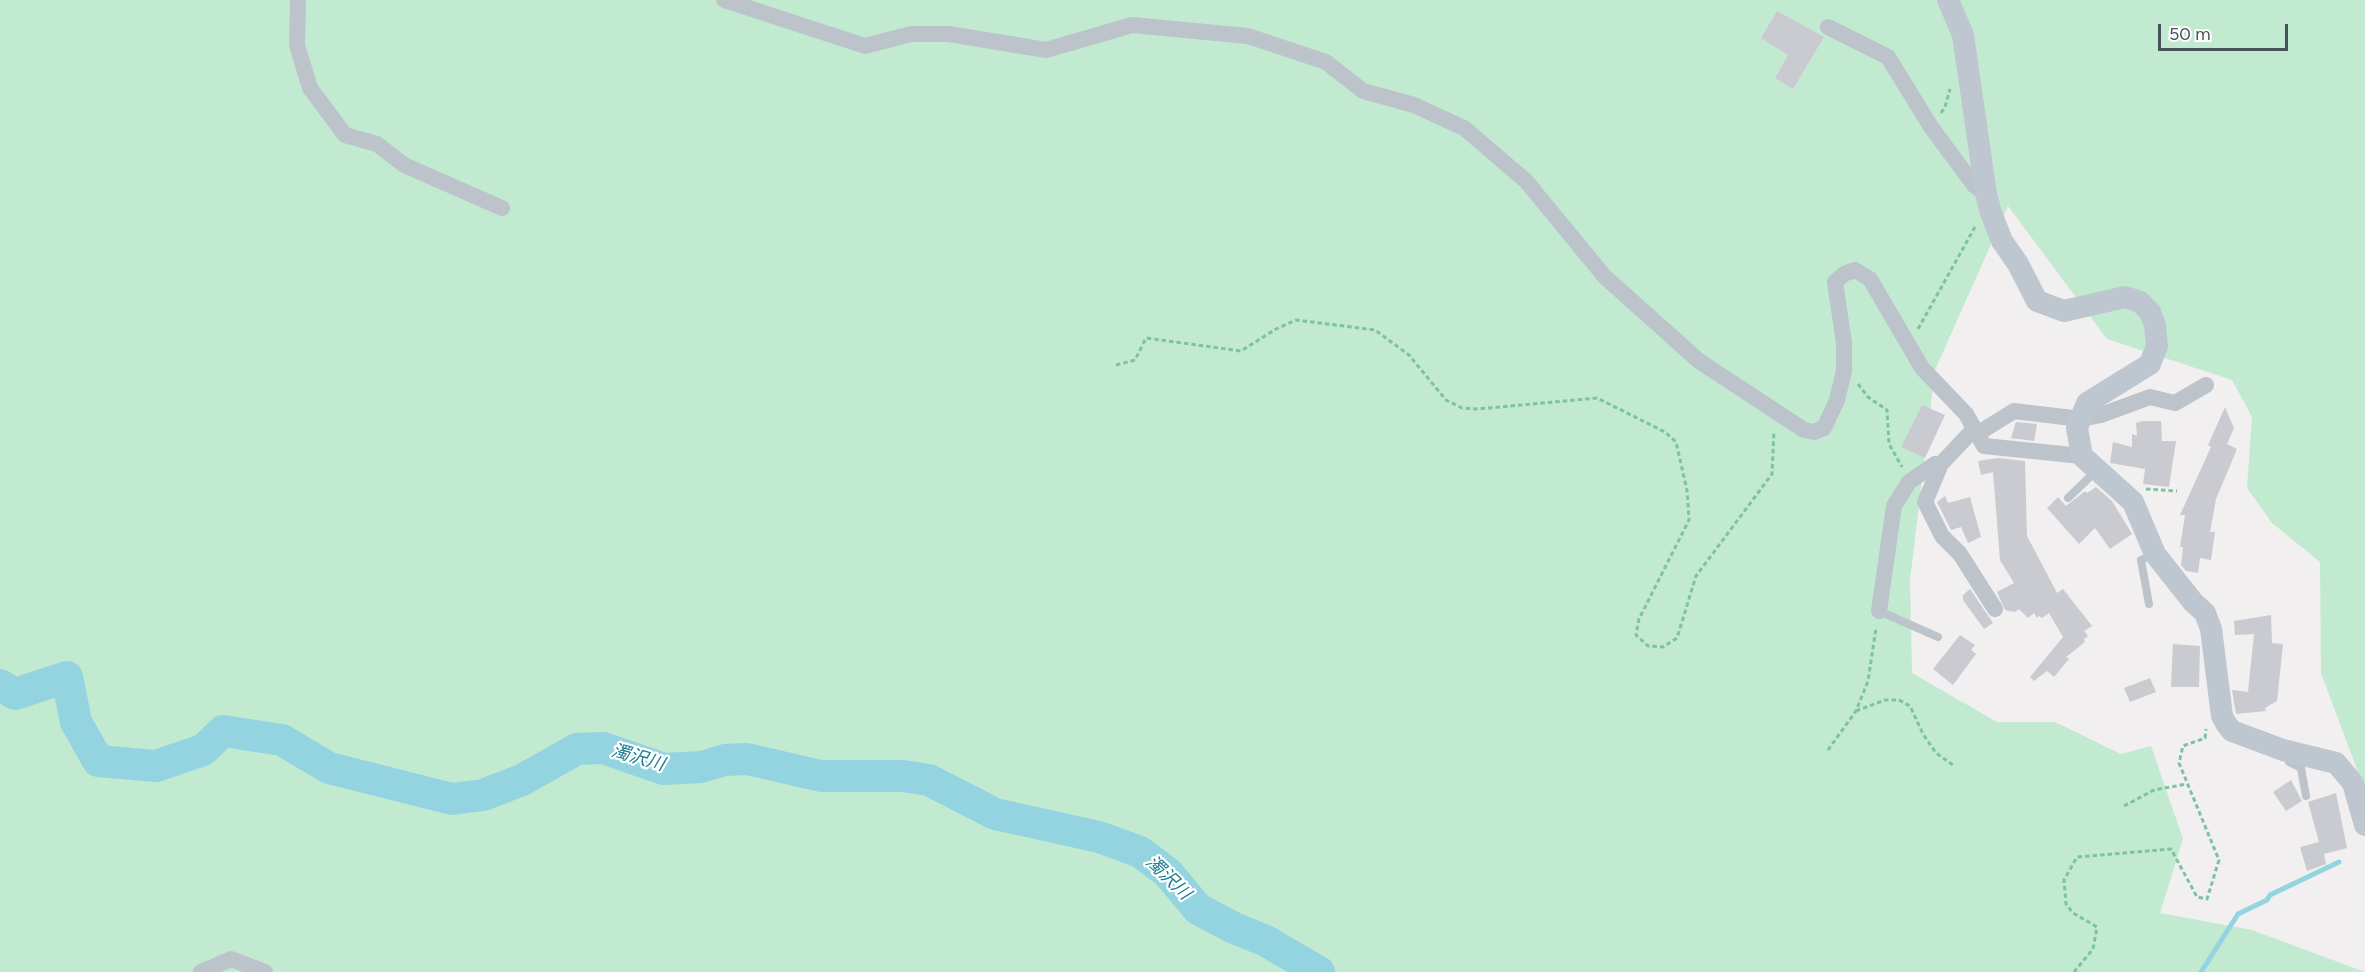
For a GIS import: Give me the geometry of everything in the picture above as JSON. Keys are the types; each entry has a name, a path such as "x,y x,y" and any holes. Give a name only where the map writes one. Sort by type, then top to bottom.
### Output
{"street":[{"path":"298,0 297,45 310,88 345,135 377,144 404,165 502,208"},
{"path":"724,0 865,45 911,34 950,34 1046,50 1132,25 1248,36 1326,62 1363,91 1414,105 1464,128 1526,181 1614,285 1699,361 1804,430 1815,432 1824,428 1837,400 1844,371 1844,343 1835,282 1844,274 1855,270 1870,279 1922,368 1966,414 1984,446 2090,463"},
{"path":"1948,0 1963,34 1988,203 2002,242 2018,264 2037,301 2064,311 2126,297 2140,302 2150,312 2157,346 2150,364 2087,403 2077,429 2090,463 2133,501 2155,554 2193,602 2205,613 2211,629 2222,716 2227,725 2232,731 2284,750 2336,763 2353,783 2365,825"},
{"path":"1828,27 1888,57 1930,127 1988,203"},
{"path":"1995,609 1960,554 1942,536 1925,502 1928,489 1941,464 1976,432 2014,411 2081,419 2101,416 2150,397 2175,403 2206,385"},
{"path":"1879,611 1894,506 1909,482 1935,464 1941,464"},
{"path":"201,972 231,959 265,972"}],"lane":[{"path":"2068,498 2090,463"},
{"path":"2149,604 2141,560 2155,554"},
{"path":"1879,611 1938,637"},
{"path":"2284,750 2289,762 2301,768 2306,796"}],"path":[{"path":"1915,357 1918,326 1988,203"},
{"path":"1116,365 1135,360 1146,338 1241,351 1296,320 1375,330 1408,355 1446,400 1462,408 1478,409 1597,398 1665,432 1676,442 1687,490 1689,520 1639,619 1636,635 1648,646 1663,647 1677,638 1696,576 1772,474 1775,411"},
{"path":"1844,371 1868,397 1887,410 1889,444 1898,464 1914,479"},
{"path":"2125,492 2147,488 2177,491"},
{"path":"1828,750 1856,711 1868,681 1879,611"},
{"path":"1856,711 1886,700 1899,700 1911,706 1923,734 1936,753 1953,765"},
{"path":"2074,972 2093,949 2097,927 2073,914 2066,904 2064,880 2077,857 2171,849 2197,897 2207,899 2219,860 2179,763 2183,746 2205,738 2207,719"},
{"path":"2124,806 2154,790 2187,784"}],"green space":[{"path":"0,0 2365,0 2365,791 2321,673 2320,562 2272,523 2247,488 2252,417 2232,380 2107,339 2008,206 1935,370 1910,580 1912,673 1997,722 2055,722 2121,754 2151,746 2183,839 2160,913 2252,930 2365,972 0,972"}],"building":[{"path":"1777,11 1824,37 1793,89 1775,78 1788,55 1761,38"},
{"path":"1922,405 1945,415 1925,458 1901,447"},
{"path":"2225,407 2234,428 2227,444 2237,449 2216,499 2210,532 2215,532 2211,560 2200,558 2198,573 2186,571 2181,565 2183,547 2180,547 2185,515 2180,515 2211,447 2208,445"},
{"path":"2161,421 2162,441 2176,441 2169,487 2143,484 2145,469 2110,463 2113,442 2132,447 2132,434 2137,436 2136,423"},
{"path":"2016,422 2037,424 2034,441 2011,438"},
{"path":"1998,458 2025,461 2027,536 2057,593 2063,589 2092,626 2084,631 2088,636 2084,639 2085,642 2066,657 2069,659 2054,677 2047,671 2034,681 2030,677 2063,637 2049,613 2042,618 2039,616 2037,618 2034,613 2028,618 2019,609 2015,612 2005,610 1997,592 2014,583 2000,560 1993,472 1981,475 1978,461"},
{"path":"2096,487 2112,501 2132,534 2110,549 2095,528 2079,544 2047,508 2058,497 2066,506 2085,491 2087,493"},
{"path":"1945,496 1948,503 1970,497 1981,537 1968,543 1961,527 1951,530 1937,502"},
{"path":"1970,589 1993,623 1984,629 1963,600 1963,595"},
{"path":"2271,615 2272,643 2283,644 2277,701 2265,708 2266,711 2236,714 2232,690 2248,692 2254,634 2235,635 2234,621"},
{"path":"1960,635 1975,645 1971,650 1976,654 1953,685 1933,669"},
{"path":"2173,644 2200,646 2199,687 2171,687"},
{"path":"2150,678 2156,692 2130,702 2124,688"},
{"path":"2291,780 2302,801 2286,811 2273,792"},
{"path":"2336,793 2347,848 2324,854 2326,864 2307,871 2300,847 2319,842 2308,802"}],"waterway":[{"name":"濁沢川","path":"0,685 15,694 67,677 76,722 98,761 156,766 203,750 223,731 282,740 329,768 452,799 483,795 522,780 577,749 603,748 664,769 701,767 725,760 747,759 821,776 903,776 929,780 995,814 1099,837 1140,852 1168,873 1198,909 1234,928 1266,941 1319,972"},
{"path":"2201,972 2238,914 2267,900 2270,895 2339,862"}]}
